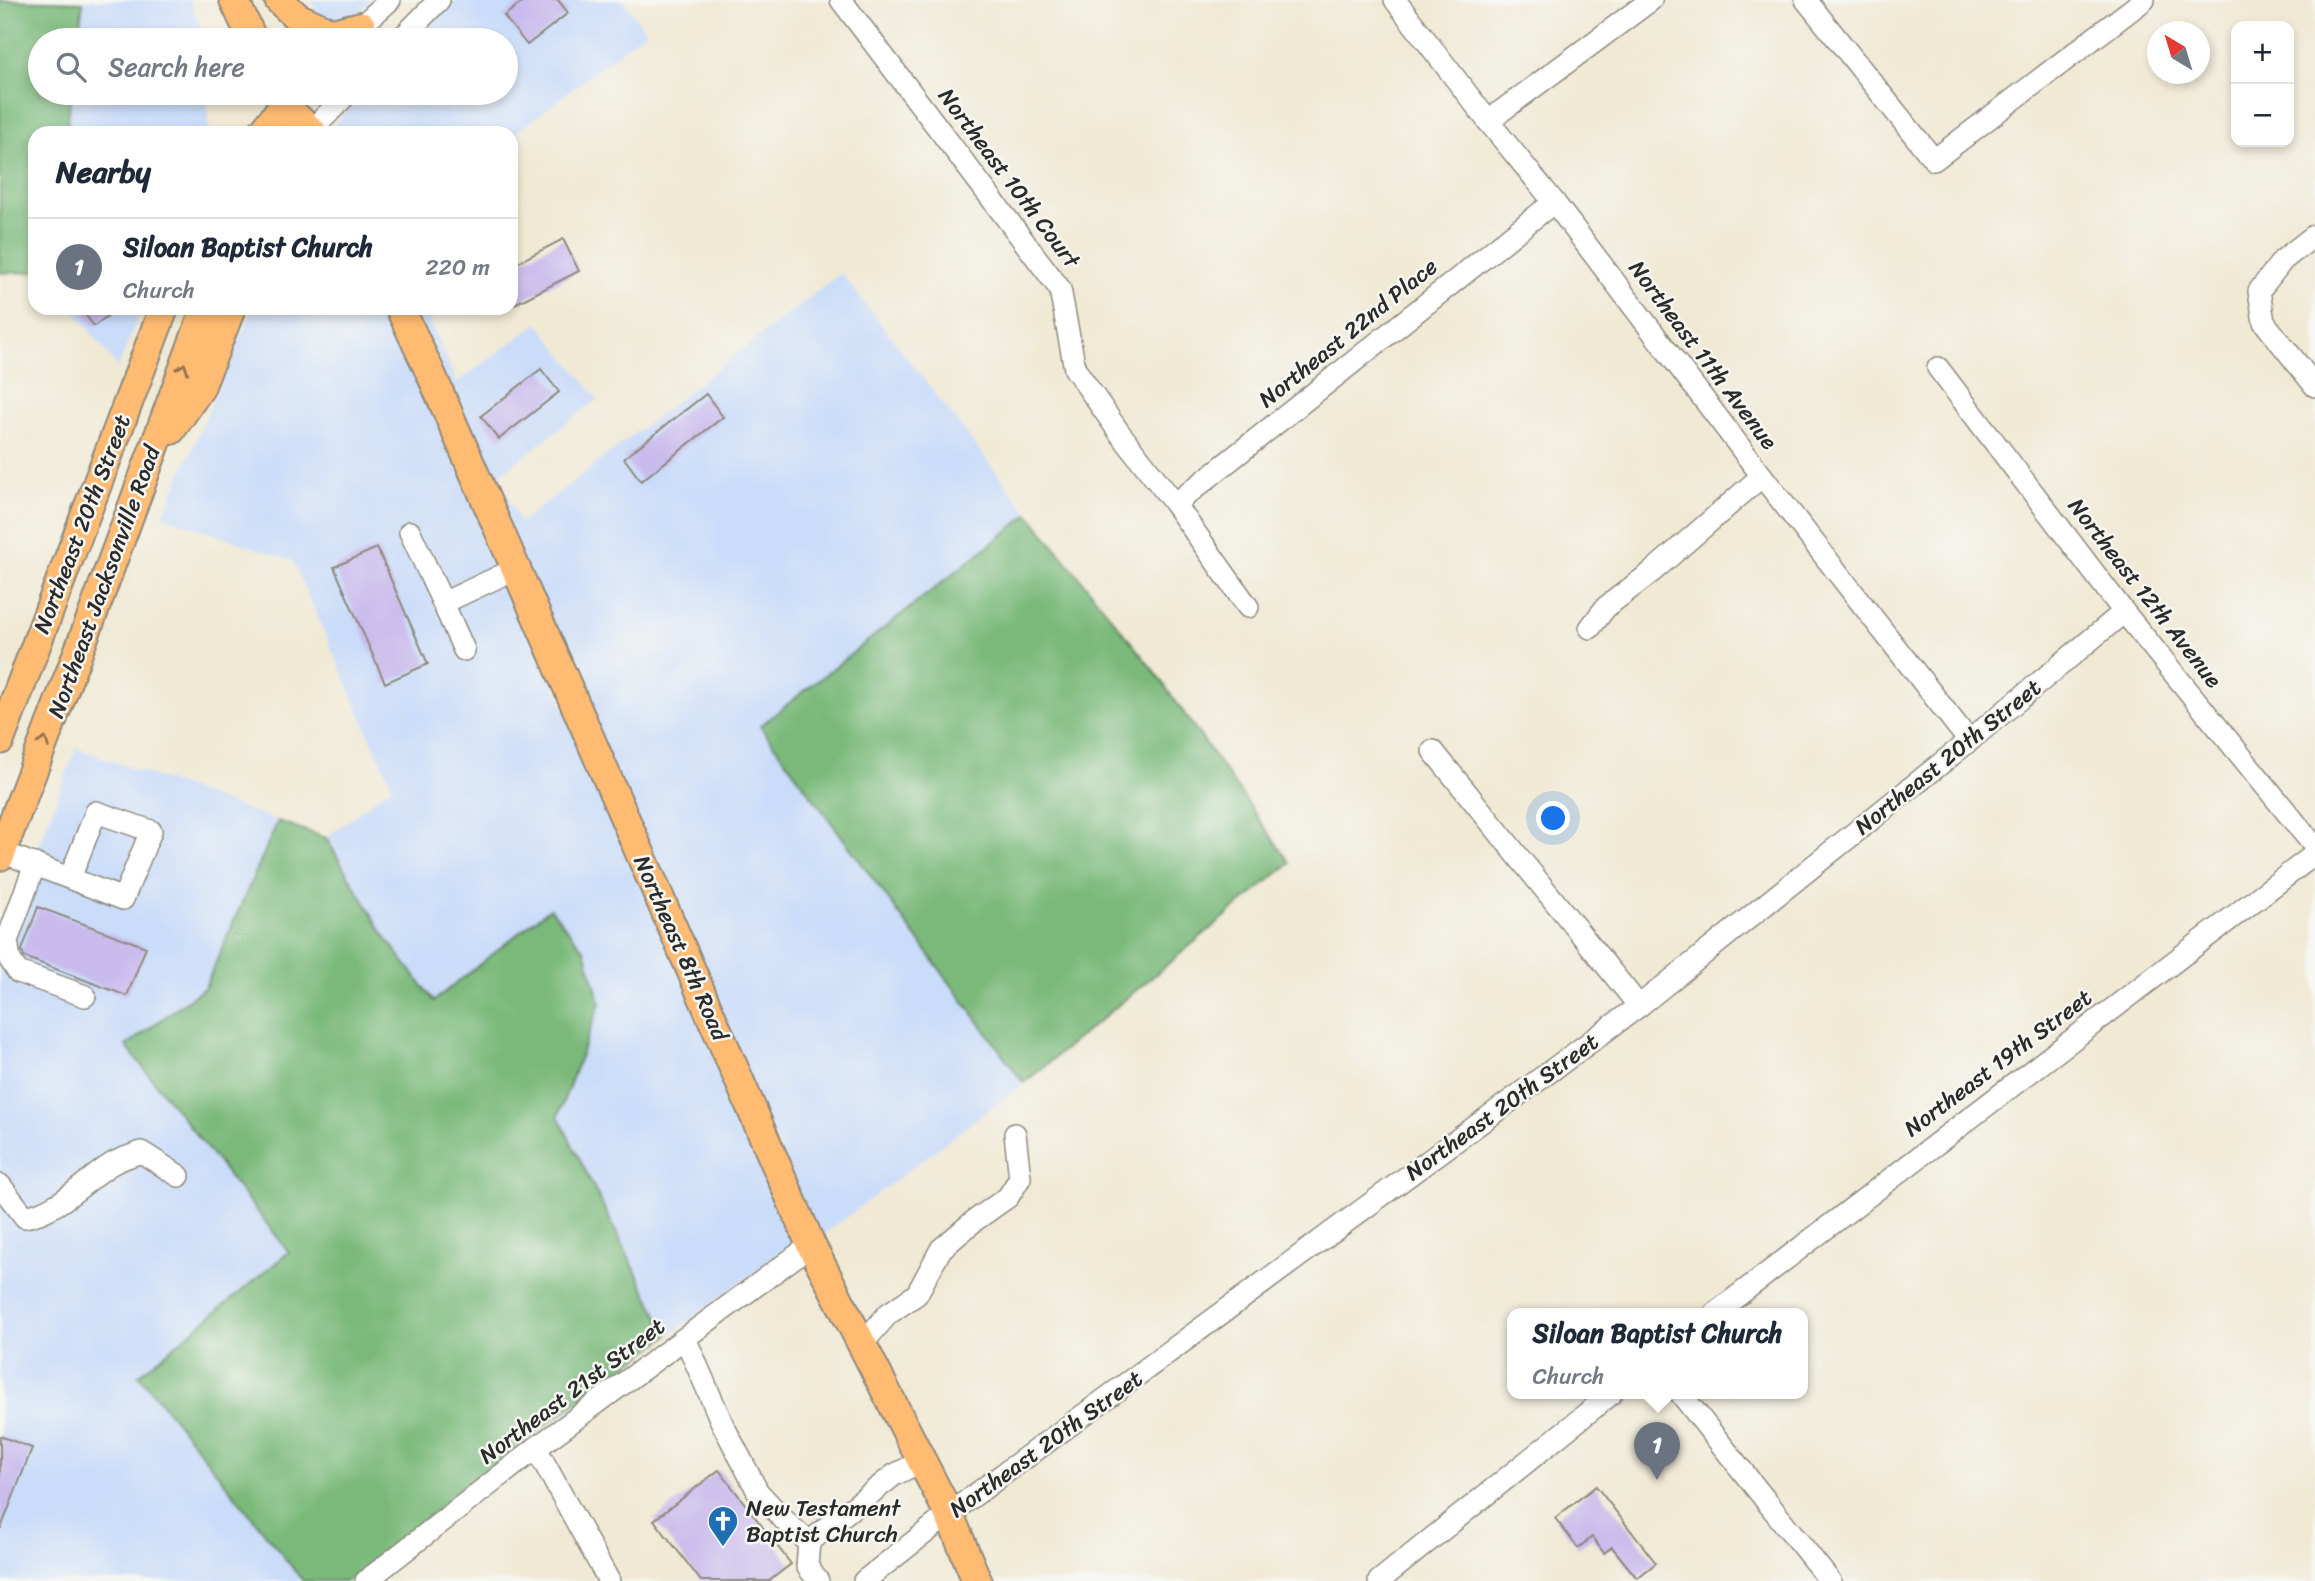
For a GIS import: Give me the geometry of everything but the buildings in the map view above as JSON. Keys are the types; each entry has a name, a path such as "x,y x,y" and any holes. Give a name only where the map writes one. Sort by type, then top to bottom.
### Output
{"main road":[{"path":"234,0 247,28"},
{"path":"277,0 297,17 321,28"},
{"path":"277,0 288,28"},
{"path":"267,126 284,105"},
{"path":"296,105 308,126"},
{"name":"Northeast 20th Street","path":"0,740 161,315"},
{"name":"Northeast Jacksonville Road","path":"1,854 10,802 149,461 203,315"},
{"path":"149,461 200,388 228,315"},
{"name":"Northeast 8th Road","path":"402,315 811,1245 950,1514 977,1581"}],"street":[{"path":"359,28 390,0"},
{"path":"412,28 439,0"},
{"name":"Northeast 10th Court","path":"841,0 1060,289 1075,369 1248,607"},
{"name":"Northeast 11th Avenue","path":"1395,0 1969,741"},
{"path":"1488,121 1651,0"},
{"path":"1806,0 1934,160 2144,0"},
{"path":"317,126 337,105"},
{"name":"Northeast 22nd Place","path":"1175,504 1554,202"},
{"path":"2315,235 2283,260 2259,291 2264,321 2315,386"},
{"name":"Northeast 12th Avenue","path":"1938,368 2124,612 2315,846"},
{"path":"1590,628 1606,607 1653,571 1762,476"},
{"path":"410,532 464,650"},
{"path":"443,603 515,569"},
{"name":"Northeast 20th Street","path":"864,1581 950,1514 1639,1006 1969,741 2124,612"},
{"path":"1433,751 1639,1006"},
{"path":"1,854 70,877"},
{"name":"Northeast 19th Street","path":"1722,1308 2315,854"},
{"path":"35,864 7,941 10,960 18,972 85,996"},
{"path":"862,1345 888,1314 917,1294 941,1249 1008,1197 1020,1178 1015,1135"},
{"path":"0,1185 25,1217 38,1214 73,1194 112,1164 141,1152 179,1176"},
{"name":"Northeast 21st Street","path":"366,1581 536,1448 811,1245"},
{"path":"685,1338 722,1423 758,1492 789,1525 810,1542"},
{"path":"1379,1581 1605,1399"},
{"path":"1685,1399 1830,1581"},
{"path":"536,1448 609,1581"},
{"path":"818,1581 807,1566 810,1542 894,1475 922,1461"}],"shaded area":[{"path":"82,0 190,0 201,28 79,28"},
{"path":"311,0 373,0 355,16 332,21 317,15"},
{"path":"455,0 623,0 646,31 518,132 518,126 332,126 353,105 518,105 518,28 428,28"},
{"path":"70,105 207,105 208,126 67,126"},
{"path":"841,273 1029,514 760,726 1024,1083 819,1238 415,315 427,315 457,383 538,323 598,399 499,475 520,523"},
{"path":"78,315 138,315 118,368"},
{"path":"250,315 388,315 397,325 797,1240 668,1336 558,1116 579,1061 550,908 435,1001 386,938 326,838 392,786 293,561 163,516"},
{"path":"76,748 278,821 205,987 126,1046 289,1252 140,1375 303,1581 0,1581 0,948"}],"green space":[{"path":"0,0 83,2 80,28 28,28 28,105 70,105 67,126 28,126 28,272 0,273"},
{"path":"1029,514 1155,672 1290,863 1024,1083 760,726"},
{"path":"278,821 326,838 386,938 434,1001 550,908 585,951 600,1003 558,1116 668,1336 522,1443 347,1581 303,1581 139,1375 289,1252 126,1046 205,987"}],"place":[{"name":"Siloan Baptist Church","path":"1657,1480"},
{"name":"New Testament Baptist Church","path":"723,1548"}]}
